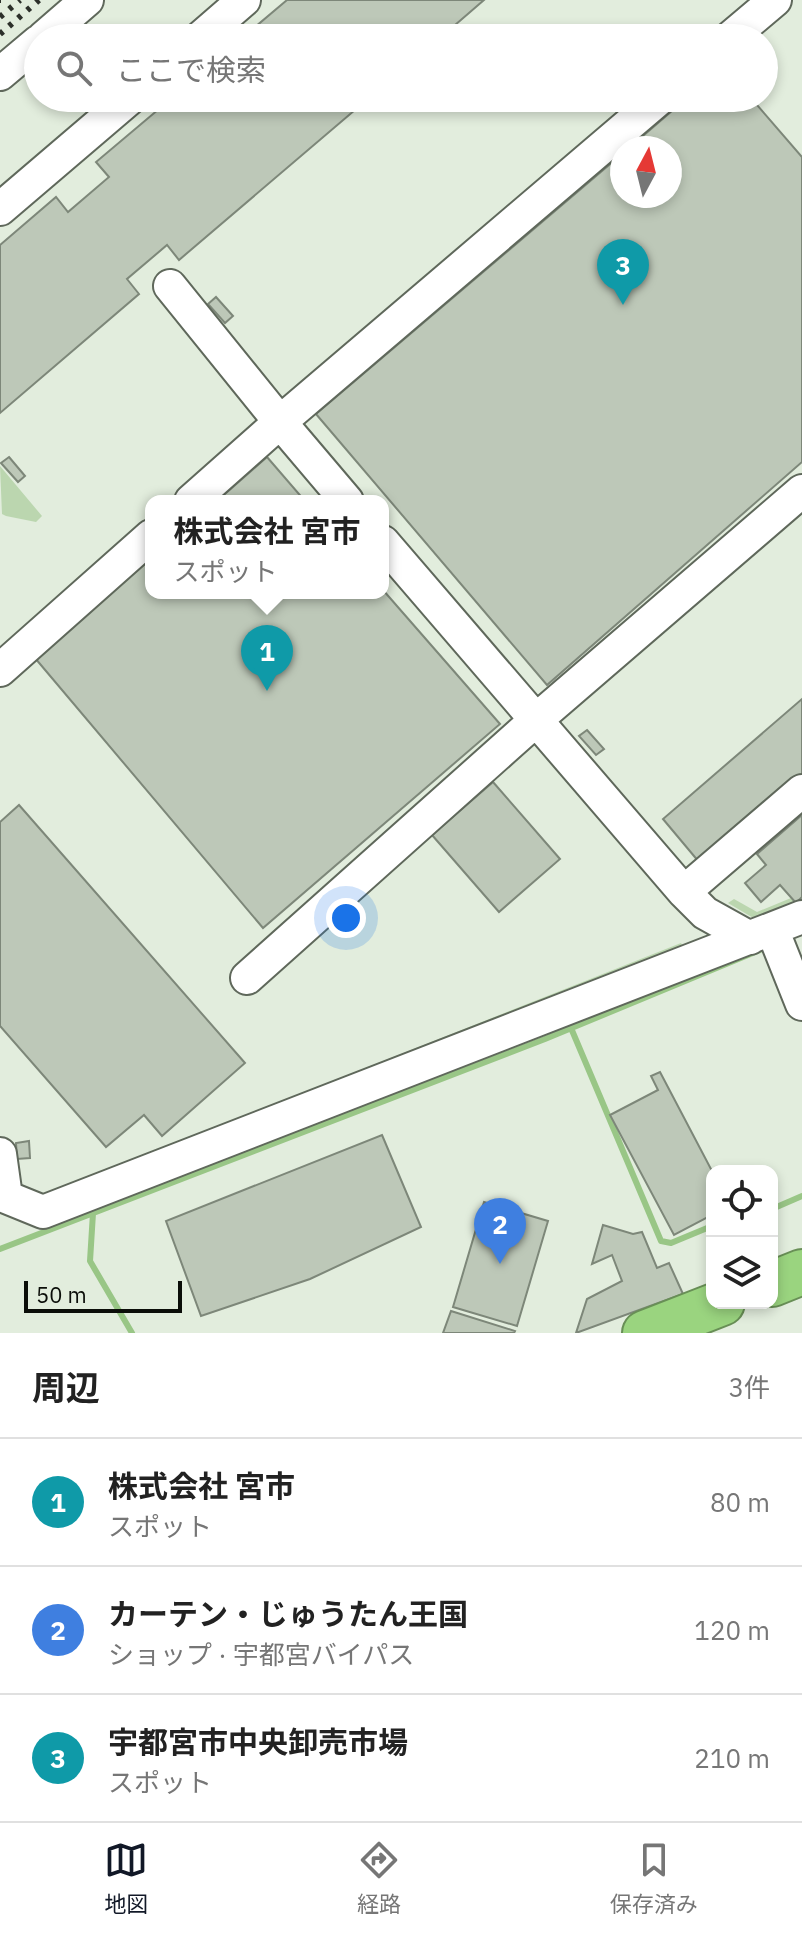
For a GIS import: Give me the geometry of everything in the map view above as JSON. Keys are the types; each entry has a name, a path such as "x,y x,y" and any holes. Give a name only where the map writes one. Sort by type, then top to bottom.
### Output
{"highway":[{"path":"778,1282 802,1272"},
{"path":"645,1333 707,1309"}],"street":[{"path":"59,24 87,0"},
{"path":"216,24 244,0"},
{"path":"747,24 775,0"},
{"path":"0,74 24,54"},
{"path":"0,209 114,112"},
{"path":"198,495 644,112"},
{"path":"170,286 342,495"},
{"path":"247,978 536,720 802,491"},
{"path":"0,670 145,541"},
{"path":"389,549 684,892 705,913 761,933 802,1004"},
{"path":"684,892 802,791"},
{"path":"0,1154 6,1197 43,1212 802,917"}],"green space":[{"path":"0,466 42,516 36,522 2,514"},
{"path":"791,898 796,903 755,919 728,903 734,899 757,912"},
{"path":"681,943 684,949 312,1096 310,1090"}],"building":[{"path":"287,0 484,0 456,24 259,24"},
{"path":"155,112 353,112 179,260 167,245 127,279 139,294 0,413 0,245 56,197 68,212 109,177 96,162"},
{"path":"671,112 763,112 802,157 802,462 547,685 389,500 389,495 385,495 316,414 610,164 610,208 682,208 682,136 643,136"},
{"path":"216,297 233,316 225,323 208,304"},
{"path":"9,457 25,476 18,482 1,463"},
{"path":"267,457 300,495 224,495"},
{"path":"145,563 145,599 389,597 500,724 263,928 35,658"},
{"path":"802,699 802,775 699,862 663,819"},
{"path":"587,730 604,749 596,755 579,736"},
{"path":"493,782 560,859 499,912 432,835"},
{"path":"19,805 245,1063 162,1136 144,1115 106,1147 0,1026 0,822"},
{"path":"802,815 802,897 796,903 780,885 761,902 745,883 766,865 757,854"},
{"path":"660,1072 709,1165 706,1165 706,1218 674,1235 610,1115 658,1090 651,1076"},
{"path":"382,1135 421,1227 310,1279 201,1316 166,1221"},
{"path":"29,1141 30,1158 17,1159 16,1143"},
{"path":"484,1202 548,1221 517,1326 453,1307"},
{"path":"603,1225 633,1234 642,1232 657,1268 669,1263 683,1294 576,1333 587,1299 622,1281 612,1255 592,1264"},
{"path":"451,1311 515,1331 443,1333"}],"waterway":[{"path":"0,1249 545,1039 760,950"},
{"path":"571,1028 661,1241 671,1243 706,1228"},
{"path":"778,1206 802,1196"},
{"path":"93,1213 90,1261 132,1333"}],"railway":[{"path":"0,17 20,0"},
{"path":"0,34 39,0"}],"place":[{"name":"宇都宮市中央卸売市場","path":"623,305"},
{"name":"株式会社 宮市","path":"267,691"},
{"name":"カーテン・じゅうたん王国","path":"500,1264"}]}
